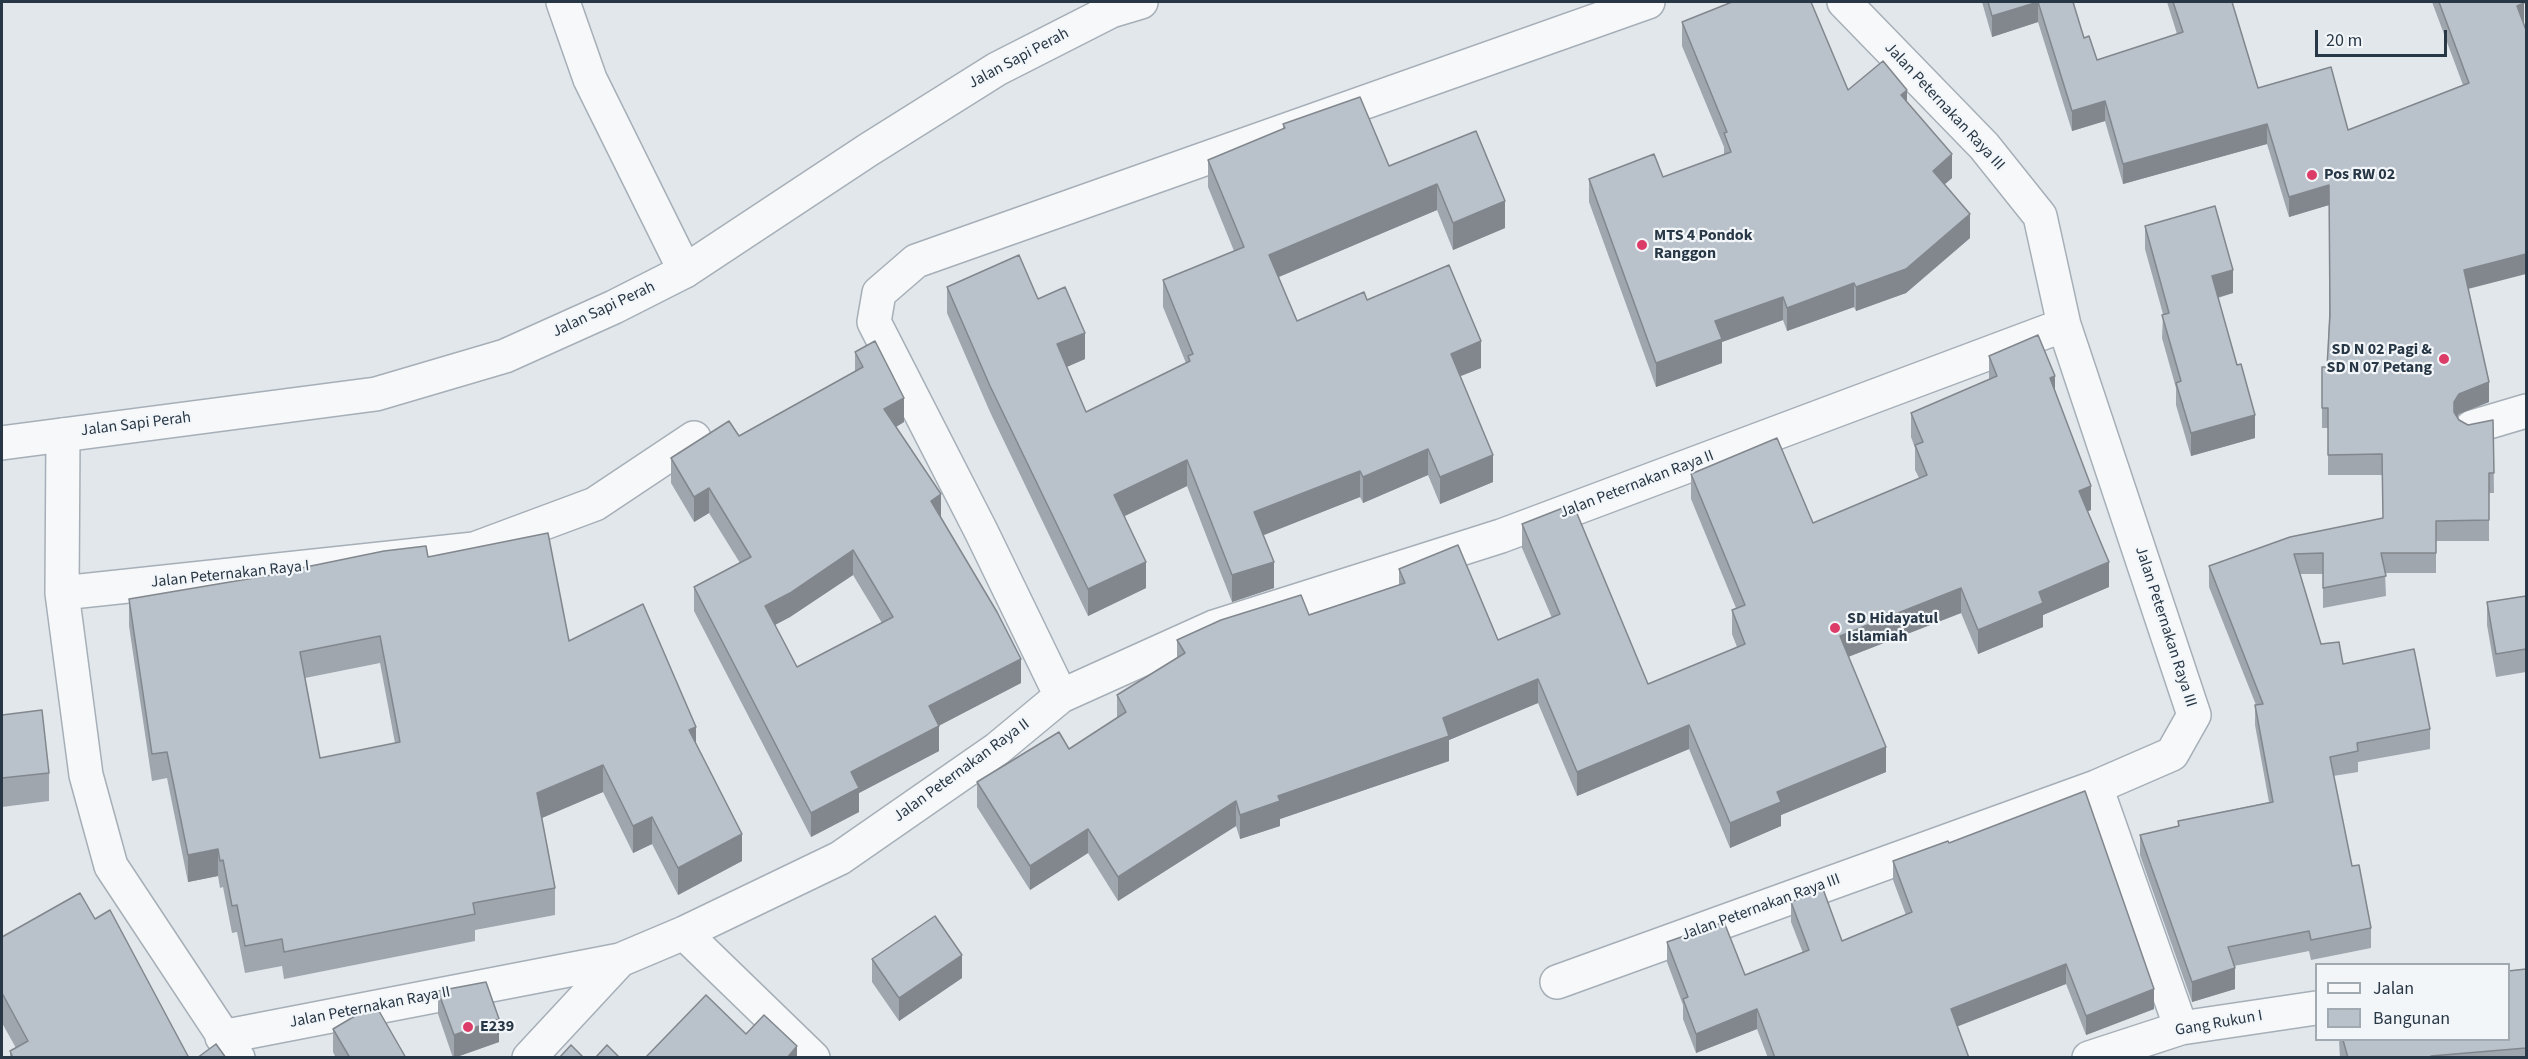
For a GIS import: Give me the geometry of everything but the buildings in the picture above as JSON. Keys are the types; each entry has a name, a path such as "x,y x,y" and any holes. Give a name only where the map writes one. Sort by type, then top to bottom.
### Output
{"street":[{"path":"563,2 590,79 685,271"},
{"name":"Jalan Sapi Perah","path":"2,443 376,394 504,356 614,307 685,271 868,150 997,69 1111,11 1141,2"},
{"path":"1060,696 981,531 874,322 879,293 916,261 1648,2"},
{"name":"Jalan Peternakan Raya III","path":"1557,982 2096,787 2172,754 2194,715 2064,325 2040,216 1984,146 1844,2"},
{"name":"Jalan Peternakan Raya II","path":"63,435 62,593 86,775 111,866 230,1047 620,960 684,933 840,858 997,749 1060,696 1214,627 1501,536 2064,325"},
{"path":"2472,427 2526,411"},
{"name":"Jalan Peternakan Raya I","path":"62,593 474,549 595,504 694,438"},
{"path":"2096,787 2181,1028"},
{"path":"684,933 813,1058"},
{"path":"529,1058 620,960"},
{"name":"Gang Rukun I","path":"2089,1058 2181,1028 2315,1008"}],"place":[{"name":"Pos RW 02","path":"2312,175"},
{"name":"MTS 4 Pondok Ranggon","path":"1642,245"},
{"name":"SD N 02 Pagi & SD N 07 Petang","path":"2444,359"},
{"name":"SD Hidayatul Islamiah","path":"1835,628"},
{"name":"E239","path":"468,1027"}]}
